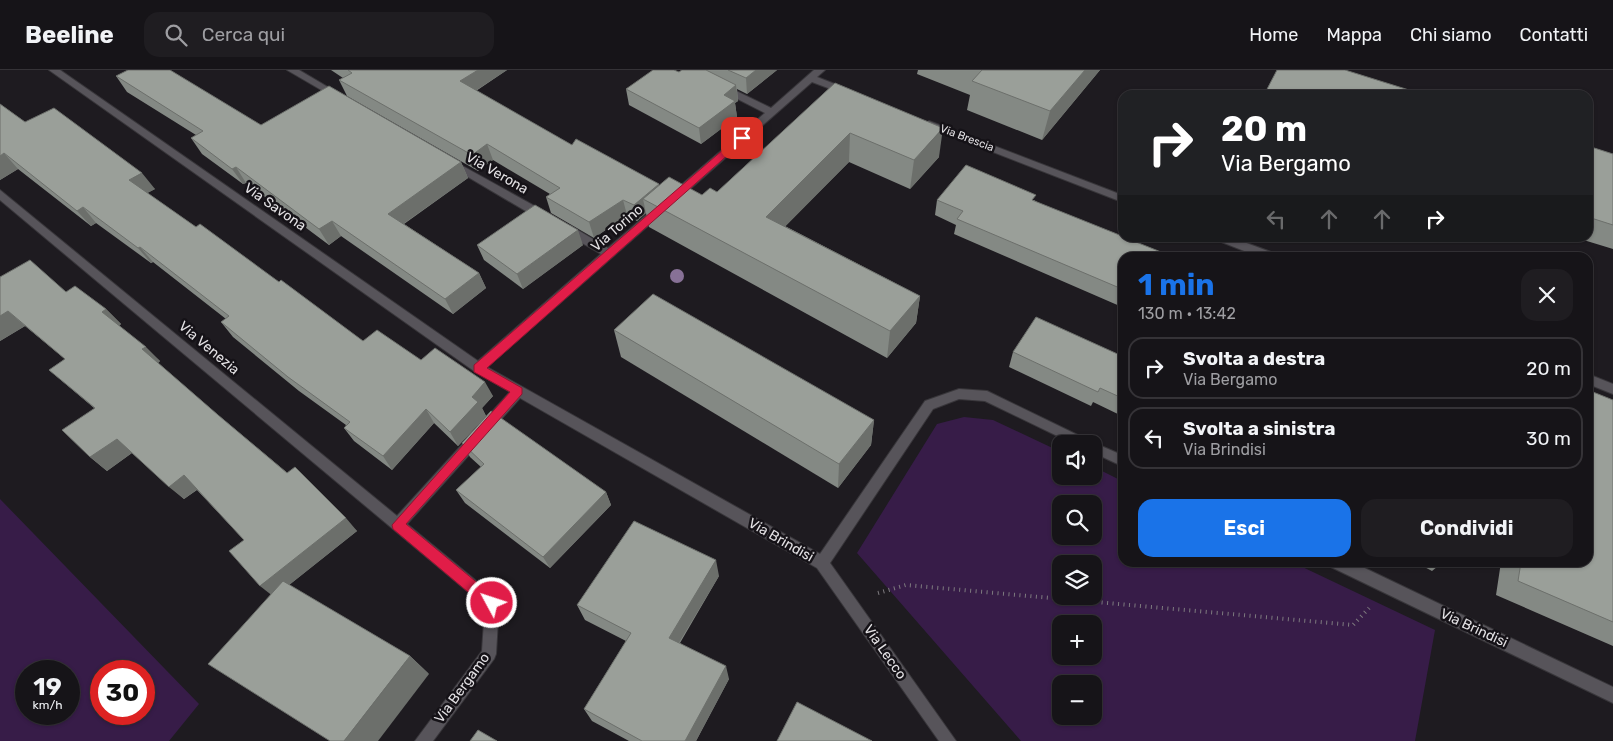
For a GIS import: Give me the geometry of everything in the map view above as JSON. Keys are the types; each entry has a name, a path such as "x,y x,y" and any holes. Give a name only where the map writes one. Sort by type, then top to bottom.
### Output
{"street":[{"name":"Via Savona","path":"54,70 478,368"},
{"path":"292,70 344,100"},
{"name":"Via Torino","path":"478,368 820,70"},
{"path":"811,78 857,96"},
{"path":"711,82 772,112"},
{"name":"Via Brescia","path":"921,120 1118,196"},
{"name":"Via Verona","path":"438,154 610,254"},
{"name":"Via Venezia","path":"0,194 398,525"},
{"path":"1233,242 1259,252"},
{"name":"Via Brindisi","path":"478,368 822,564 929,405 959,394 987,396 1068,435"},
{"path":"1593,381 1613,388"},
{"path":"398,525 518,391"},
{"path":"1102,451 1118,459"},
{"name":"Via Bergamo","path":"398,525 492,603 490,654 423,741"},
{"name":"Via Lecco","path":"822,564 948,741"},
{"name":"Via Brindisi","path":"1346,567 1613,695"}],"path":[{"path":"848,601 906,585 1353,625 1389,588"}],"shaded area":[{"path":"964,417 993,420 1052,448 1052,485 1102,485 1102,471 1118,479 1118,567 1302,567 1435,630 1415,741 1021,741 857,553 937,424"},
{"path":"0,499 199,704 169,741 0,741"}],"building":[{"path":"128,70 170,70 261,125 329,86 461,162 388,214 479,273 445,299 332,221 319,229 236,167 232,169 191,138 203,131 116,76"},
{"path":"348,70 478,70 460,81 572,145 576,139 659,184 634,205 623,200 589,222 546,197 560,188 487,144 472,155 339,80 352,73"},
{"path":"653,70 674,70 679,72 682,70 706,70 736,85 724,95 735,101 699,128 626,89"},
{"path":"728,70 756,70 746,78"},
{"path":"982,70 1085,70 1050,111 972,81"},
{"path":"1277,70 1345,70 1409,90 1267,90"},
{"path":"835,83 943,128 914,160 850,133 766,217 920,296 890,331 643,199 669,177 702,195 710,188 717,192"},
{"path":"0,104 25,122 54,108 142,173 129,180 196,227 200,224 279,282 281,280 363,341 377,330 421,360 435,348 485,382 472,397 478,402 450,432 426,409 383,456 344,428 350,422 288,377 221,322 229,316 140,247 138,248 83,207 77,211 4,153 0,156"},
{"path":"1593,148 1613,154 1613,225 1593,219"},
{"path":"966,165 1036,195 1032,200 1118,234 1118,242 1136,242 1161,252 1118,252 1118,287 957,219 963,211 937,200"},
{"path":"535,205 578,230 517,274 477,245"},
{"path":"30,260 66,292 75,286 106,309 102,312 146,347 142,349 287,473 295,467 346,518 260,586 229,551 244,540 184,475 169,487 117,439 90,457 62,430 95,408 49,370 65,359 8,311 0,316 0,277"},
{"path":"653,294 874,420 839,464 614,330"},
{"path":"1036,317 1118,354 1118,396 1100,388 1098,392 1013,352"},
{"path":"1593,392 1613,400 1613,622 1518,581 1520,567 1593,567"},
{"path":"491,411 606,492 543,557 456,490 484,464 462,443"},
{"path":"634,521 716,560 669,638 726,666 685,741 642,741 584,709 631,633 577,605"},
{"path":"283,581 410,656 344,741 330,741 208,664"},
{"path":"797,702 872,741 777,741"},
{"path":"478,730 497,741 470,741"}],"route":[{"path":"492,603 398,525 518,391 478,368 742,138"}]}
